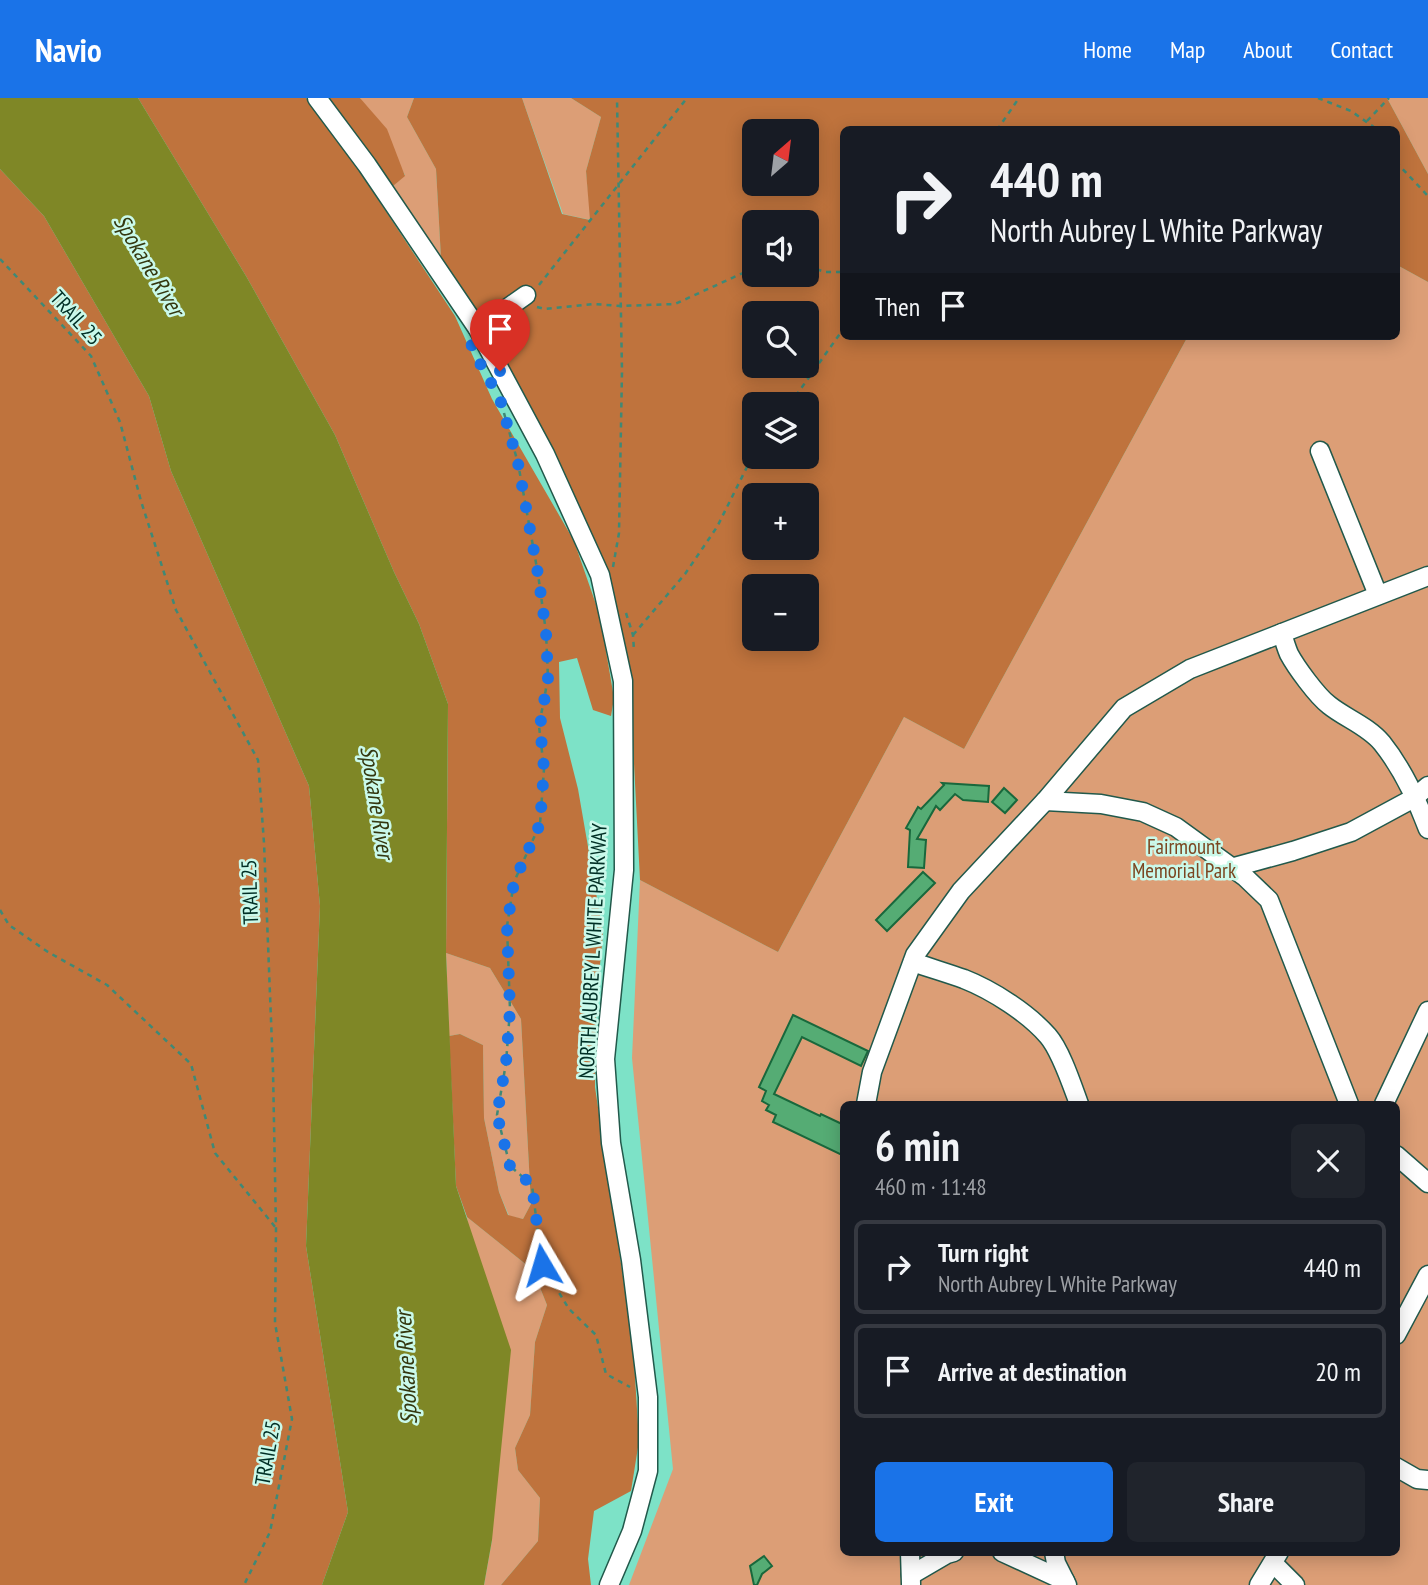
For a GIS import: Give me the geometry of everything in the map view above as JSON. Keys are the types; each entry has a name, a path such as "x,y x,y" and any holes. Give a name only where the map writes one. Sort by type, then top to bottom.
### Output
{"street":[{"name":"NORTH AUBREY L WHITE PARKWAY","path":"317,98 367,165 478,329 545,454 600,575 623,681 624,870 605,1059 611,1143 631,1260 648,1397 648,1471 632,1531 609,1585"},
{"path":"478,329 521,299"},
{"path":"1320,451 1378,595"},
{"path":"867,1101 872,1072 915,955 961,891 1045,801 1124,708 1190,669 1428,576"},
{"path":"1282,633 1290,654 1327,704 1380,741 1401,773 1421,792 1421,810 1428,829"},
{"path":"1231,867 1293,851 1350,832 1421,792"},
{"path":"1045,801 1101,804 1143,812 1176,827 1245,877 1269,900 1348,1101"},
{"path":"913,962 964,979 1001,998 1030,1019 1049,1037 1078,1101"},
{"path":"1385,1101 1428,1011"},
{"path":"1400,1158 1428,1183"},
{"path":"1400,1328 1428,1275"},
{"path":"1400,1469 1417,1479 1428,1480"},
{"path":"910,1556 911,1580"},
{"path":"911,1580 944,1556"},
{"path":"1010,1556 1066,1583"},
{"path":"1055,1556 1066,1583"},
{"path":"1259,1585 1276,1558 1295,1585"}],"path":[{"path":"613,567 619,533 622,371 617,98"},
{"path":"521,299 537,288 687,98"},
{"path":"1000,126 1018,98"},
{"path":"1318,98 1351,111 1373,126"},
{"path":"1367,121 1389,98"},
{"path":"1400,166 1428,196"},
{"name":"TRAIL 25","path":"0,259 91,356 120,422 141,501 176,610 258,760 273,1070 275,1323 292,1419 270,1532 244,1585"},
{"path":"819,270 840,272"},
{"path":"521,299 545,309 594,304 675,304 742,273"},
{"path":"798,392 840,334"},
{"path":"503,412 518,463 538,574 546,632 548,678 540,726 544,769 540,824 514,882 507,926 510,1010 506,1063 497,1115 510,1166 532,1185 542,1265 569,1309 596,1335 606,1374 648,1397"},
{"path":"633,635 685,574 717,527 746,469"},
{"path":"0,910 9,925 48,952 107,985 191,1064 215,1153 276,1228"}],"green space":[{"path":"360,98 414,98 407,117 436,169 441,258 393,186 405,175"},
{"path":"522,98 571,98 601,117 586,171 591,220 563,214"},
{"path":"1387,98 1428,98 1428,174"},
{"name":"Fairmount Memorial Park","path":"1400,267 1428,282 1428,1585 629,1585 673,1469 632,1058 640,880 778,952 904,717 964,749 1186,340 1400,340"},
{"path":"446,953 490,968 521,1019 531,1204 523,1219 509,1216 499,1192 484,1118 483,1045 460,1034 449,1036"},
{"path":"467,1217 533,1270 547,1305 535,1342 530,1415 515,1448 518,1470 540,1498 538,1541 501,1585 484,1585 492,1540"}],"shaded area":[{"path":"138,98 306,98 360,172 455,316 492,399 574,541 600,616 614,698 611,716 593,710 577,658 559,662 560,718 578,789 603,933 596,1007 595,1087 633,1345 639,1441 631,1491 594,1511 588,1559 591,1585 501,1585 538,1541 540,1498 518,1470 515,1448 530,1415 535,1342 547,1305 533,1270 467,1217 456,1186 449,1036 460,1034 483,1045 484,1118 499,1192 508,1215 523,1219 531,1204 521,1019 490,968 446,953 448,704 419,624 335,435 246,276"},
{"path":"327,98 360,98 387,129 405,176 393,186"},
{"path":"414,98 522,98 562,214 590,220 586,171 601,117 571,98 1387,98 1428,174 1428,282 1400,267 1400,126 840,126 840,340 1186,340 964,749 904,717 778,952 640,880 630,686 608,573 495,351 441,258 436,169 407,117"},
{"path":"0,169 44,216 149,396 171,471 309,786 320,906 306,1246 348,1512 322,1585 0,1585"}],"water":[{"name":"Spokane River","path":"0,98 138,98 246,276 335,435 419,624 448,704 446,953 456,1186 511,1350 492,1540 484,1585 322,1585 348,1512 306,1246 320,906 309,786 171,471 149,396 44,216 0,169"}],"building":[{"path":"942,783 989,786 988,802 963,800 955,794 940,810 936,806 917,839 926,840 924,868 908,867 910,830 906,828 918,807 921,809 944,785"},
{"path":"1004,788 1017,800 1005,813 992,802"},
{"path":"923,872 935,883 887,931 876,920"},
{"path":"793,1015 868,1051 861,1066 802,1037 774,1094 840,1123 840,1154 773,1122 776,1115 766,1110 769,1105 762,1101 766,1091 759,1087"},
{"path":"764,1556 772,1566 762,1574 757,1585 754,1585 750,1566"}],"route":[{"path":"500,371 478,329 471,347 500,399 518,463 546,632 548,678 540,726 544,769 540,824 514,882 507,926 510,1010 506,1063 497,1115 510,1166 532,1185 542,1265"}]}
